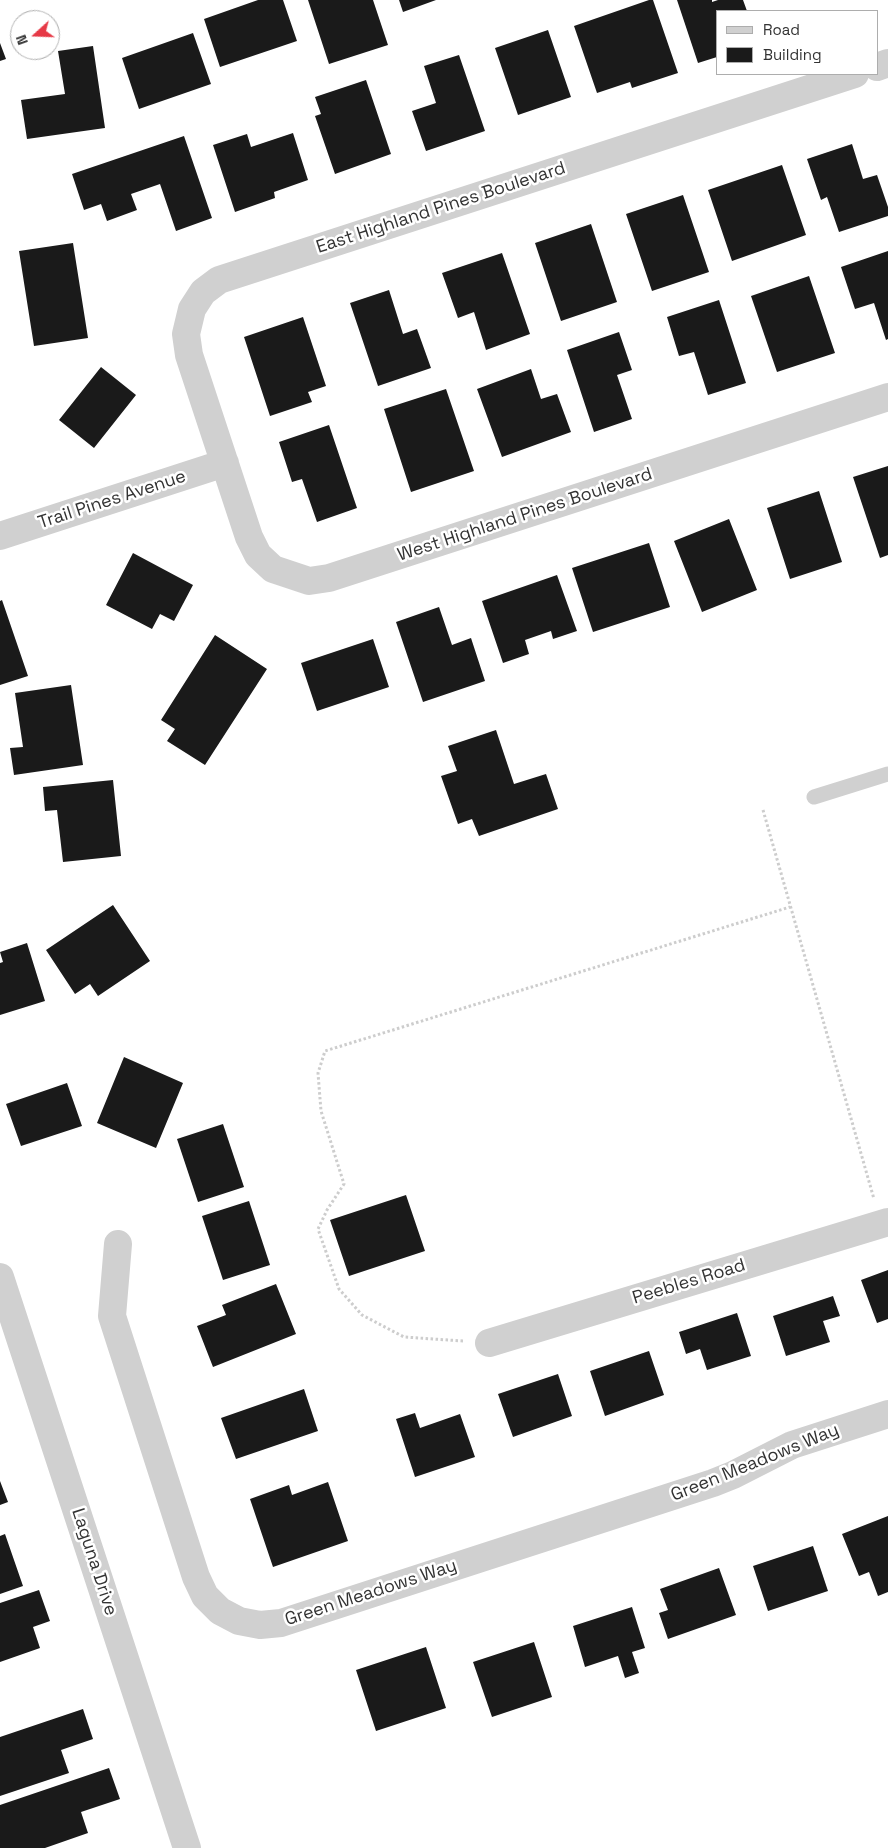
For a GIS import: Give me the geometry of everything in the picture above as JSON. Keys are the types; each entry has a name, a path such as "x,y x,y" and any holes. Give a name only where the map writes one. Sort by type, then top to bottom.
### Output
{"street":[{"name":"East Highland Pines Boulevard","path":"225,463 189,355 186,334 192,310 203,292 219,280 852,75"},
{"name":"West Highland Pines Boulevard","path":"225,463 249,537 258,555 273,569 309,581 329,578 888,397"},
{"name":"Trail Pines Avenue","path":"0,536 225,463"},
{"name":"Peebles Road","path":"489,1343 885,1223"},
{"name":"Green Meadows Way","path":"118,1244 112,1316 186,1549 205,1596 220,1611 239,1621 260,1625 290,1620 713,1483 733,1476 792,1445 888,1414"},
{"name":"Laguna Drive","path":"0,1277 187,1848"}],"lane":[{"path":"814,797 888,774"}],"path":[{"path":"762,810 885,1223"},
{"path":"489,1343 404,1337 362,1316 339,1290 318,1229 327,1210 344,1184 321,1111 318,1073 325,1051 790,907"}],"building":[{"path":"258,0 283,0 297,41 220,67 204,19"},
{"path":"308,0 373,0 388,45 329,64"},
{"path":"399,0 436,0 403,12"},
{"path":"653,0 678,73 632,88 630,82 597,93 574,26"},
{"path":"677,0 712,0 712,2 718,0 743,0 747,10 716,10 716,57 698,63"},
{"path":"548,30 571,97 518,115 495,48"},
{"path":"193,33 211,84 139,109 122,58"},
{"path":"0,43 6,59 0,61"},
{"path":"93,46 105,128 27,139 21,100 65,94 59,60 60,51"},
{"path":"459,55 485,131 426,151 412,111 436,103 424,66"},
{"path":"366,80 391,154 335,174 315,116 321,114 315,97"},
{"path":"293,133 308,180 274,192 275,198 235,212 213,145 247,134 251,147"},
{"path":"184,136 212,218 176,231 160,184 131,194 137,210 107,221 101,204 84,210 72,174"},
{"path":"852,144 863,179 877,175 888,207 888,216 839,232 827,197 821,200 807,159"},
{"path":"782,165 806,235 732,261 708,190"},
{"path":"683,195 709,272 652,291 626,214"},
{"path":"591,224 617,302 561,321 535,243"},
{"path":"73,243 88,338 34,346 19,251"},
{"path":"888,251 888,339 886,340 874,303 855,309 841,267"},
{"path":"502,253 530,334 486,350 474,312 458,318 442,273"},
{"path":"809,276 835,353 777,372 751,296"},
{"path":"389,290 403,334 417,329 431,368 378,386 350,303"},
{"path":"719,300 746,383 708,395 694,352 679,356 667,317"},
{"path":"303,317 326,386 308,392 312,402 270,416 244,337"},
{"path":"619,332 632,370 617,375 632,419 594,432 567,350"},
{"path":"101,367 136,395 94,448 59,420"},
{"path":"531,369 541,399 557,394 571,432 502,457 477,389"},
{"path":"446,389 474,471 411,492 384,409"},
{"path":"329,425 357,508 317,522 302,479 292,482 279,442"},
{"path":"888,466 888,555 880,558 853,477"},
{"path":"819,491 842,562 790,579 767,508"},
{"path":"729,519 757,590 702,612 674,541"},
{"path":"649,543 670,607 593,632 572,568"},
{"path":"133,553 193,585 174,621 160,614 152,629 106,605"},
{"path":"557,575 577,631 553,639 551,631 525,640 529,654 503,663 482,601"},
{"path":"2,600 28,676 0,685 0,601"},
{"path":"439,607 452,645 471,638 485,681 423,702 396,622"},
{"path":"215,635 267,669 205,765 167,741 175,729 161,720"},
{"path":"373,639 389,687 317,711 301,663"},
{"path":"71,685 83,765 14,775 10,748 23,747 15,693"},
{"path":"496,730 514,784 546,774 558,809 479,836 472,819 458,824 441,776 457,771 448,746"},
{"path":"113,780 121,856 63,862 57,810 45,811 43,787"},
{"path":"113,905 150,961 98,996 90,984 75,994 46,950"},
{"path":"27,943 45,1001 0,1015 0,963 3,962 0,952"},
{"path":"124,1057 183,1083 156,1148 97,1123"},
{"path":"67,1083 82,1126 21,1146 6,1104"},
{"path":"223,1124 244,1187 198,1202 177,1139"},
{"path":"406,1195 425,1251 349,1276 330,1220"},
{"path":"249,1201 270,1265 223,1280 202,1216"},
{"path":"888,1270 888,1319 877,1323 861,1280"},
{"path":"276,1284 296,1334 213,1367 197,1326 226,1315 222,1305"},
{"path":"833,1296 840,1316 823,1321 830,1342 786,1356 773,1316"},
{"path":"737,1313 751,1356 707,1370 700,1349 686,1354 679,1332"},
{"path":"649,1351 664,1395 605,1416 590,1371"},
{"path":"558,1374 572,1416 513,1437 498,1394"},
{"path":"304,1389 318,1431 236,1459 221,1418"},
{"path":"415,1413 420,1428 460,1414 475,1457 415,1477 396,1419"},
{"path":"0,1481 8,1502 0,1505"},
{"path":"328,1482 348,1541 273,1567 250,1499 289,1485 292,1495"},
{"path":"888,1516 888,1592 878,1596 869,1572 859,1576 842,1534"},
{"path":"5,1534 23,1586 0,1594 0,1536"},
{"path":"813,1546 828,1591 768,1611 753,1566"},
{"path":"719,1568 736,1615 668,1639 659,1613 668,1610 660,1589"},
{"path":"39,1590 50,1621 33,1627 40,1648 0,1662 0,1603"},
{"path":"632,1607 645,1648 632,1652 639,1673 625,1678 618,1656 585,1667 573,1626"},
{"path":"534,1642 552,1697 492,1717 473,1662"},
{"path":"426,1647 446,1708 376,1731 356,1670"},
{"path":"83,1709 93,1739 61,1750 69,1773 0,1796 0,1737"},
{"path":"109,1768 120,1799 81,1812 88,1833 45,1848 0,1848 0,1805"}]}
